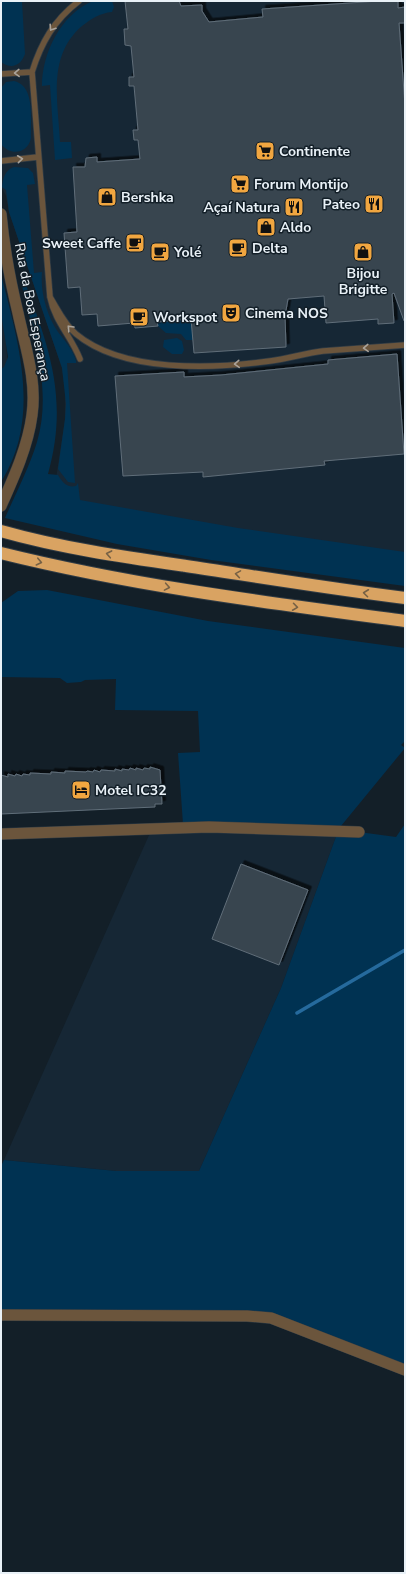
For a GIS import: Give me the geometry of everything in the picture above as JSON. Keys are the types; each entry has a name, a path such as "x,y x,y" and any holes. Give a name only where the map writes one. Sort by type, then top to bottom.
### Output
{"highway":[{"path":"1,531 22,537 114,555 335,589 405,598"},
{"path":"1,554 103,576 171,588 405,621"}],"street":[{"name":"Rua da Boa Esperança","path":"1,214 4,245 33,384 32,414 28,433 10,486 1,506"},
{"path":"1,834 209,827 359,832"},
{"path":"1,1315 247,1316 270,1318 405,1370"}],"lane":[{"path":"79,1 64,13 53,27 42,44 32,72 50,297 57,318 80,359"},
{"path":"1,74 32,72"},
{"path":"1,161 38,157"},
{"path":"50,297 64,320 77,334 106,350 135,360 190,367 269,361 322,352 405,345"}],"shaded area":[{"path":"1,1 405,1 405,570 78,520 54,492 65,419 65,390 62,368 9,212 6,196 2,188"},
{"path":"1,1 22,1 25,54 19,63 12,66 1,62"},
{"path":"93,1 112,1 114,7 112,12 96,17 82,26 71,38 64,51 59,65 57,80 60,142 71,142 72,158 55,160 50,85 42,86 45,61 56,36 63,25 82,7"},
{"path":"14,81 21,84 26,89 29,96 30,105 31,138 26,147 19,152 9,151 1,144 1,88 6,82"},
{"path":"14,167 28,168 33,173 35,184 27,185 34,273 42,272 42,288 45,304 54,326 71,349 76,361 76,363 67,363 75,483 68,482 58,469 66,404 62,368 9,212 6,190 2,187 3,180 8,170"},
{"path":"21,271 47,346 56,394 57,419 54,446 48,474 58,475 63,482 70,486 76,486 78,483 80,500 238,528 405,552 405,586 211,560 117,544 5,518 34,452 41,422 43,401 39,359 20,278"},
{"path":"1,274 19,353 23,379 24,406 21,432 13,457 1,482 1,369 4,367 8,357 1,313"},
{"path":"1,276 10,395 1,397"},
{"path":"191,319 193,340 186,340 181,334 166,333 158,326 157,322"},
{"path":"177,338 182,341 184,350 182,354 172,354 163,347 164,340"},
{"path":"47,590 208,621 405,648 405,741 401,745 405,748 341,826 183,824 178,753 200,752 198,711 115,710 116,679 85,680 81,682 67,683 60,678 1,677 1,603 18,591"},
{"path":"405,824 405,1369 272,1319 1,1311 1,1166 4,1160 116,1171 199,1171 281,988 338,831 396,837"},
{"path":"338,831 281,988 199,1171 116,1171 4,1160 150,833"}],"building":[{"name":"Forum Montijo","path":"125,1 179,1 181,6 202,5 202,11 209,22 263,17 262,9 379,1 398,1 398,8 405,7 405,23 399,23 405,106 405,321 394,293 392,294 394,323 378,324 378,319 326,323 324,296 288,299 285,316 286,347 194,353 191,319 157,322 158,326 135,328 134,323 98,326 97,314 82,315 80,287 68,288 64,233 77,232 73,167 85,167 86,158 97,157 97,162 140,159 138,140 134,140 133,130 138,130 134,86 129,86 129,77 134,77 131,46 125,45 124,29 128,29"},
{"path":"397,354 404,454 324,461 325,465 203,477 203,472 123,476 115,376 184,372 184,377 221,375 328,364 328,360"},
{"name":"Motel IC32","path":"150,767 160,770 162,804 155,804 155,807 1,814 1,775 8,777 8,774 22,776 23,774 30,775 30,773 51,774 51,772 93,772 94,770 100,772 101,770 115,771 115,769 122,771 122,769 129,770 130,768 143,770 144,768 150,769"},
{"path":"241,864 308,890 279,965 212,939"}],"waterway":[{"path":"297,1013 405,950"}],"place":[{"name":"Continente","path":"265,151"},
{"name":"Forum Montijo","path":"240,184"},
{"name":"Bershka","path":"107,197"},
{"name":"Pateo","path":"374,204"},
{"name":"Açaí Natura","path":"294,207"},
{"name":"Aldo","path":"266,227"},
{"name":"Sweet Caffe","path":"135,243"},
{"name":"Delta","path":"238,248"},
{"name":"Yolé","path":"160,252"},
{"name":"Bijou Brigitte","path":"363,252"},
{"name":"Cinema NOS","path":"231,313"},
{"name":"Workspot","path":"139,317"},
{"name":"Motel IC32","path":"81,790"}]}
